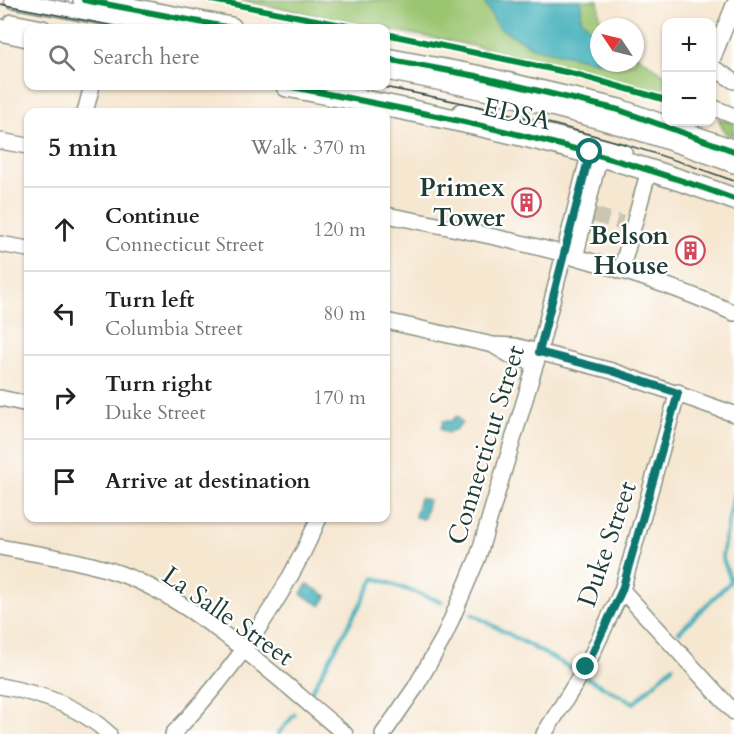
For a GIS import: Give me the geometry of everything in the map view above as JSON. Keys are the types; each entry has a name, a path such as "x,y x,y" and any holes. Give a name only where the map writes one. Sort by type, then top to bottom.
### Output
{"highway":[{"path":"84,0 210,24"},
{"path":"0,30 24,35"},
{"name":"EDSA","path":"390,60 558,95 687,127 734,151"},
{"name":"EDSA","path":"303,90 373,107"},
{"name":"EDSA","path":"390,110 480,124 595,153 734,199"}],"street":[{"path":"12,0 139,24"},
{"path":"716,48 734,5"},
{"path":"0,20 24,24"},
{"path":"716,70 734,81"},
{"path":"390,73 560,108 654,136 734,165"},
{"path":"86,108 91,90"},
{"path":"351,90 483,116 593,142 734,191"},
{"path":"716,109 734,116"},
{"path":"0,141 24,145"},
{"name":"Connecticut Street","path":"383,734 415,688 457,608 478,556 505,473 537,358 586,213 595,153"},
{"path":"621,271 628,224 650,170"},
{"path":"390,216 457,228 621,271 684,290 734,312"},
{"path":"0,244 24,248"},
{"path":"390,322 493,345 515,346 537,358 612,371 734,414"},
{"name":"Duke Street","path":"550,732 586,667 622,590 678,393"},
{"path":"0,398 24,403"},
{"path":"173,734 244,652 285,588 317,522"},
{"name":"La Salle Street","path":"0,547 121,574 174,601 244,652 345,734"},
{"path":"622,590 734,712"},
{"path":"0,686 55,700 100,726 109,734"}],"green space":[{"path":"238,0 598,0 600,18 590,18 590,72 644,72 644,60 662,73 662,91 658,94 479,47 390,30 390,24 361,24"},
{"path":"718,118 734,123 734,136 725,133"}],"water":[{"path":"483,0 581,0 581,19 590,28 590,60 532,47 498,27"},
{"path":"457,416 462,423 456,429 447,433 441,429 443,421 451,421"},
{"path":"420,498 429,500 424,519 415,517"},
{"path":"307,584 327,596 321,606 301,594"}],"waterway":[{"path":"679,632 731,581 722,556 734,493"},
{"path":"310,694 375,578 442,602"},
{"path":"472,614 571,668"},
{"path":"587,678 634,703 673,666"},
{"path":"278,734 295,714"}],"tunnel":[{"path":"594,215 622,223"}],"tram line":[{"path":"0,4 104,24"},
{"path":"390,88 469,104 558,126 646,151 734,181"}],"cycle path":[{"path":"84,0 210,24"},
{"path":"212,0 337,24"},
{"path":"390,35 575,74 662,99"},
{"path":"390,60 476,76 619,110 734,151"},
{"path":"308,90 457,120 569,147 734,199"}],"place":[{"name":"Primex Tower","path":"526,202"},
{"name":"Belson House","path":"690,250"}],"route":[{"path":"586,667 622,590 678,393 612,371 539,352 590,152"}]}
